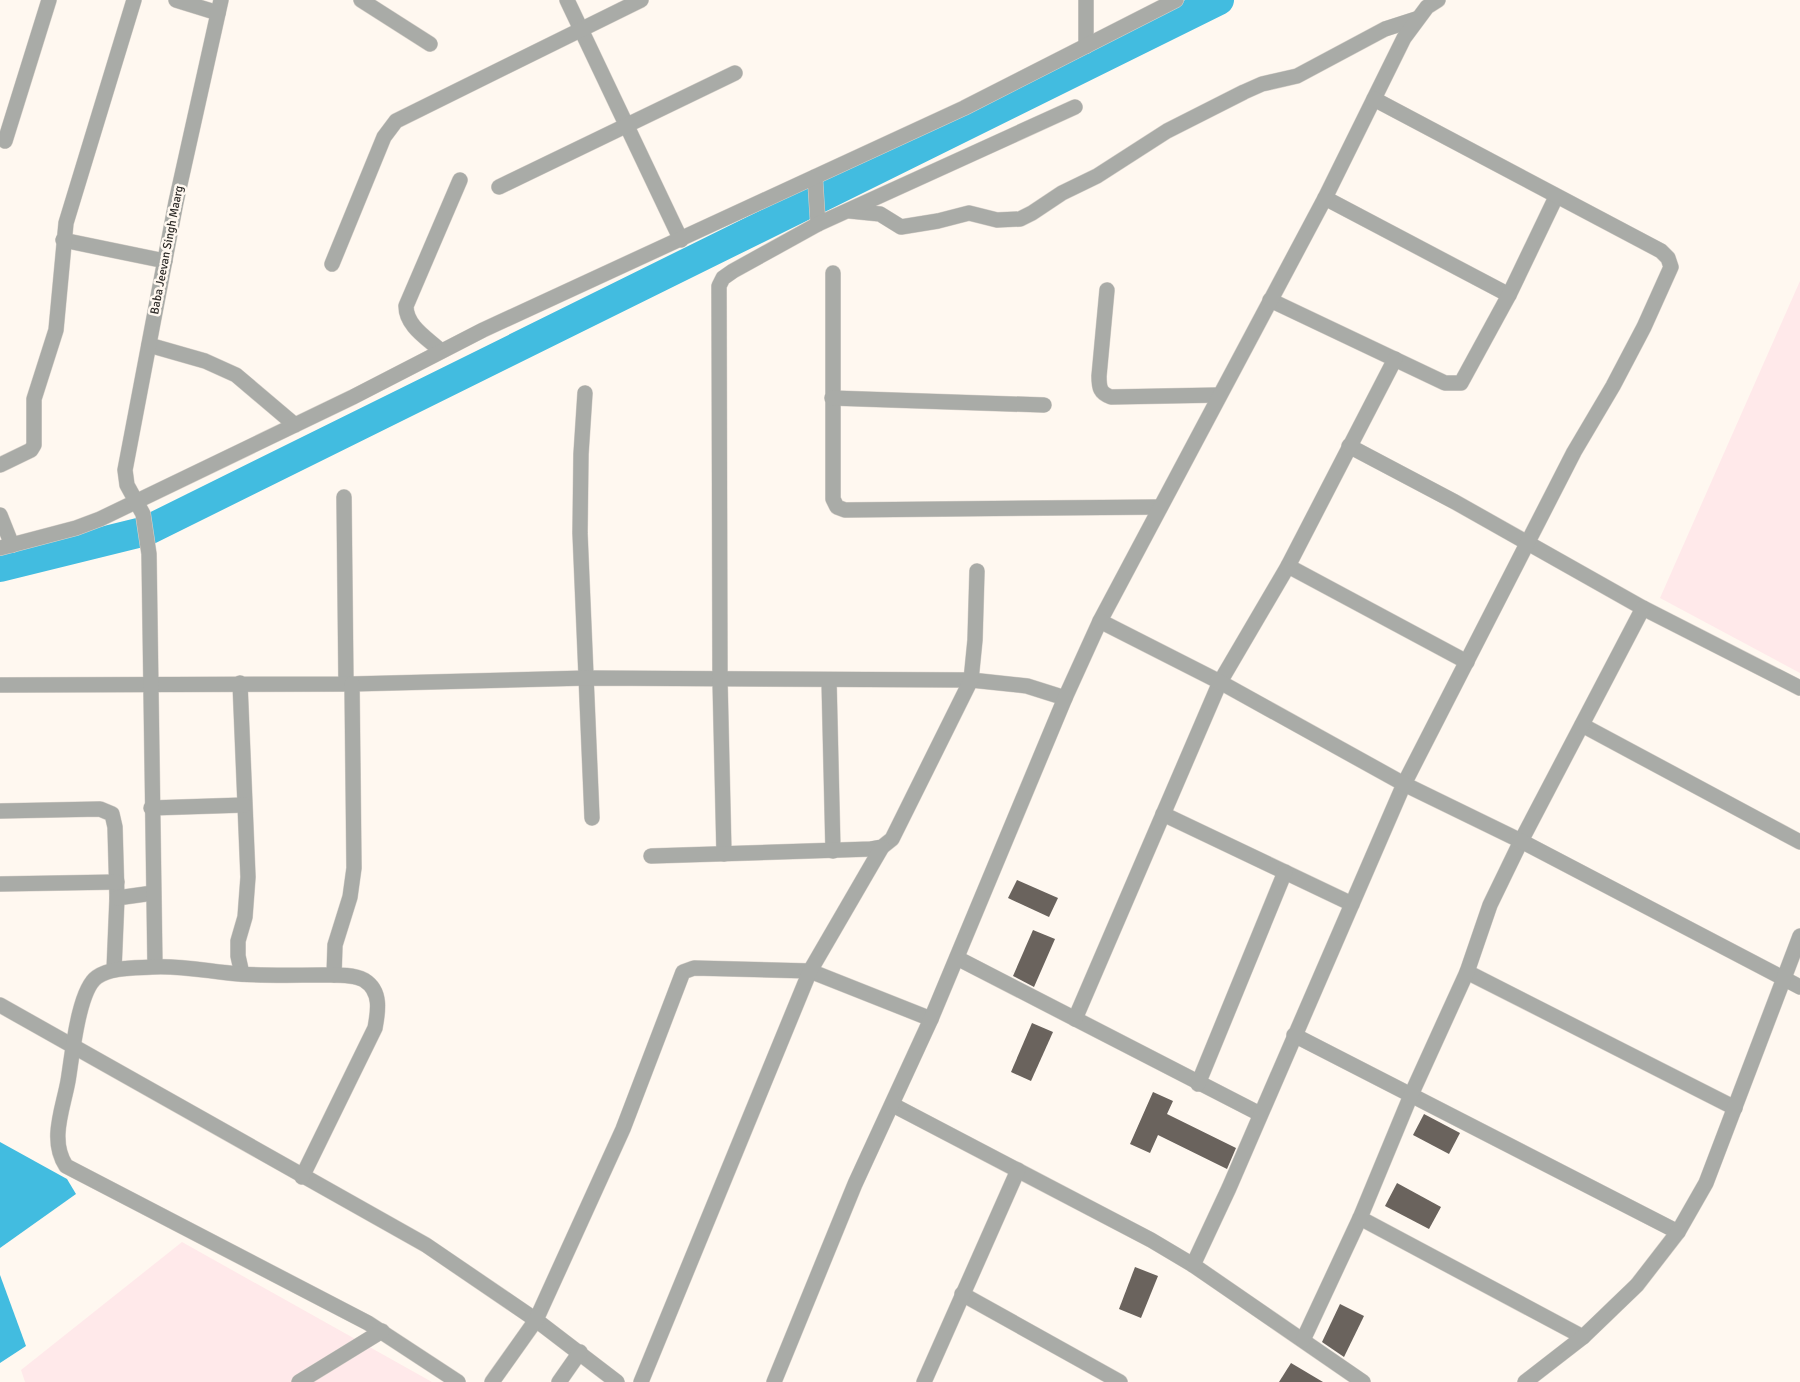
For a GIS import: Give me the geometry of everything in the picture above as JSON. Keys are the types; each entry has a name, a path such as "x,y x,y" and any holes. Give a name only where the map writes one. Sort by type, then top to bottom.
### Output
{"street":[{"path":"5,141 49,0"},
{"path":"0,465 31,450 34,445 34,399 52,346 58,312 62,240 72,199 134,0"},
{"path":"176,0 219,7"},
{"path":"361,0 430,44"},
{"path":"567,0 681,240"},
{"path":"332,264 384,137 396,121 640,0"},
{"path":"1086,0 1086,46"},
{"path":"0,515 6,547 76,528 188,477 441,351 681,240 816,183 1176,0"},
{"path":"774,1382 856,1184 893,1106 957,958 1064,698 1100,621 1325,198 1416,19 1427,7 1438,0"},
{"name":"Baba Jeevan Singh Maarg","path":"155,966 147,533 143,514 127,485 125,470 165,261 219,7"},
{"path":"846,211 880,214 901,227 938,221 969,213 997,220 1020,219 1110,168 1168,131 1236,95 1262,84 1297,76 1385,29 1416,19"},
{"path":"499,187 735,73"},
{"path":"1193,1265 1229,1188 1404,784 1574,452 1614,386 1660,294 1671,267 1668,258 1661,251 1374,99"},
{"path":"724,854 720,680 719,286 723,278 733,271 818,220 846,211 1075,108"},
{"path":"441,351 411,324 408,319 406,306 460,180"},
{"path":"816,183 818,220"},
{"path":"1270,300 1446,383 1461,383 1466,378 1509,295 1556,197"},
{"path":"1325,198 1509,295"},
{"path":"62,240 165,261"},
{"path":"833,273 833,498 837,507 845,510 1160,507"},
{"path":"1107,290 1098,376 1099,388 1103,394 1111,397 1219,395"},
{"path":"149,344 206,361 236,375 295,425"},
{"path":"1076,1019 1220,682 1288,566 1394,359"},
{"path":"585,393 580,454 580,533 592,818"},
{"path":"832,398 1044,405"},
{"path":"1349,446 1527,542 1643,608 1800,688"},
{"path":"334,975 335,945 350,897 354,868 344,497"},
{"path":"1288,566 1467,662"},
{"path":"641,1382 810,971 882,847 892,839 970,680 975,640 977,571"},
{"path":"1303,1340 1360,1218 1411,1095 1467,972 1490,905 1521,841 1643,608"},
{"path":"1100,621 1220,682 1404,784 1521,841 1800,987"},
{"path":"0,685 349,684 587,678 970,680 1026,686 1064,698"},
{"path":"829,680 833,851"},
{"path":"240,683 247,905 238,941 238,956 242,974"},
{"path":"1582,725 1800,842"},
{"path":"152,808 244,805"},
{"path":"0,811 107,811 114,819 117,890 114,970"},
{"path":"1163,814 1352,904"},
{"path":"651,856 833,851 882,847"},
{"path":"1198,1084 1284,872"},
{"path":"0,884 117,890 153,894"},
{"path":"1525,1382 1582,1336 1637,1285 1678,1232 1706,1182 1800,936"},
{"path":"957,958 1198,1084 1260,1114"},
{"path":"302,1177 370,1042 378,1009 377,999 365,981 355,977 334,975 242,974 155,966 114,970 95,977 89,986 72,1046 58,1142 59,1152 66,1166 382,1331 458,1382"},
{"path":"492,1382 536,1320 623,1129 680,976 687,970 694,968 810,971 931,1019"},
{"path":"1467,972 1735,1108"},
{"path":"0,1005 302,1177 426,1245 536,1320 617,1382"},
{"path":"1294,1035 1678,1232"},
{"path":"893,1106 1018,1170 1193,1265 1363,1382"},
{"path":"924,1382 1018,1170"},
{"path":"1360,1218 1582,1336"},
{"path":"962,1294 1120,1382"},
{"path":"299,1382 382,1331"},
{"path":"559,1382 580,1352"}],"shaded area":[{"path":"1800,281 1800,673 1660,598"},
{"path":"182,1242 432,1382 25,1382 21,1370"}],"water":[{"path":"0,1142 67,1179 76,1194 0,1248"},
{"path":"0,1275 26,1346 0,1363"}],"building":[{"path":"1017,880 1058,898 1049,917 1008,898"},
{"path":"1033,930 1055,939 1034,987 1013,976"},
{"path":"1032,1023 1053,1032 1031,1081 1011,1072"},
{"path":"1153,1092 1173,1101 1167,1114 1236,1148 1227,1169 1158,1135 1150,1153 1130,1144"},
{"path":"1424,1114 1460,1133 1449,1154 1413,1135"},
{"path":"1397,1183 1441,1207 1429,1229 1385,1206"},
{"path":"1135,1267 1158,1276 1141,1318 1119,1309"},
{"path":"1340,1304 1364,1316 1344,1357 1322,1342"},
{"path":"1291,1363 1323,1382 1279,1382"}],"waterway":[{"path":"0,567 146,531 1219,0"}]}
